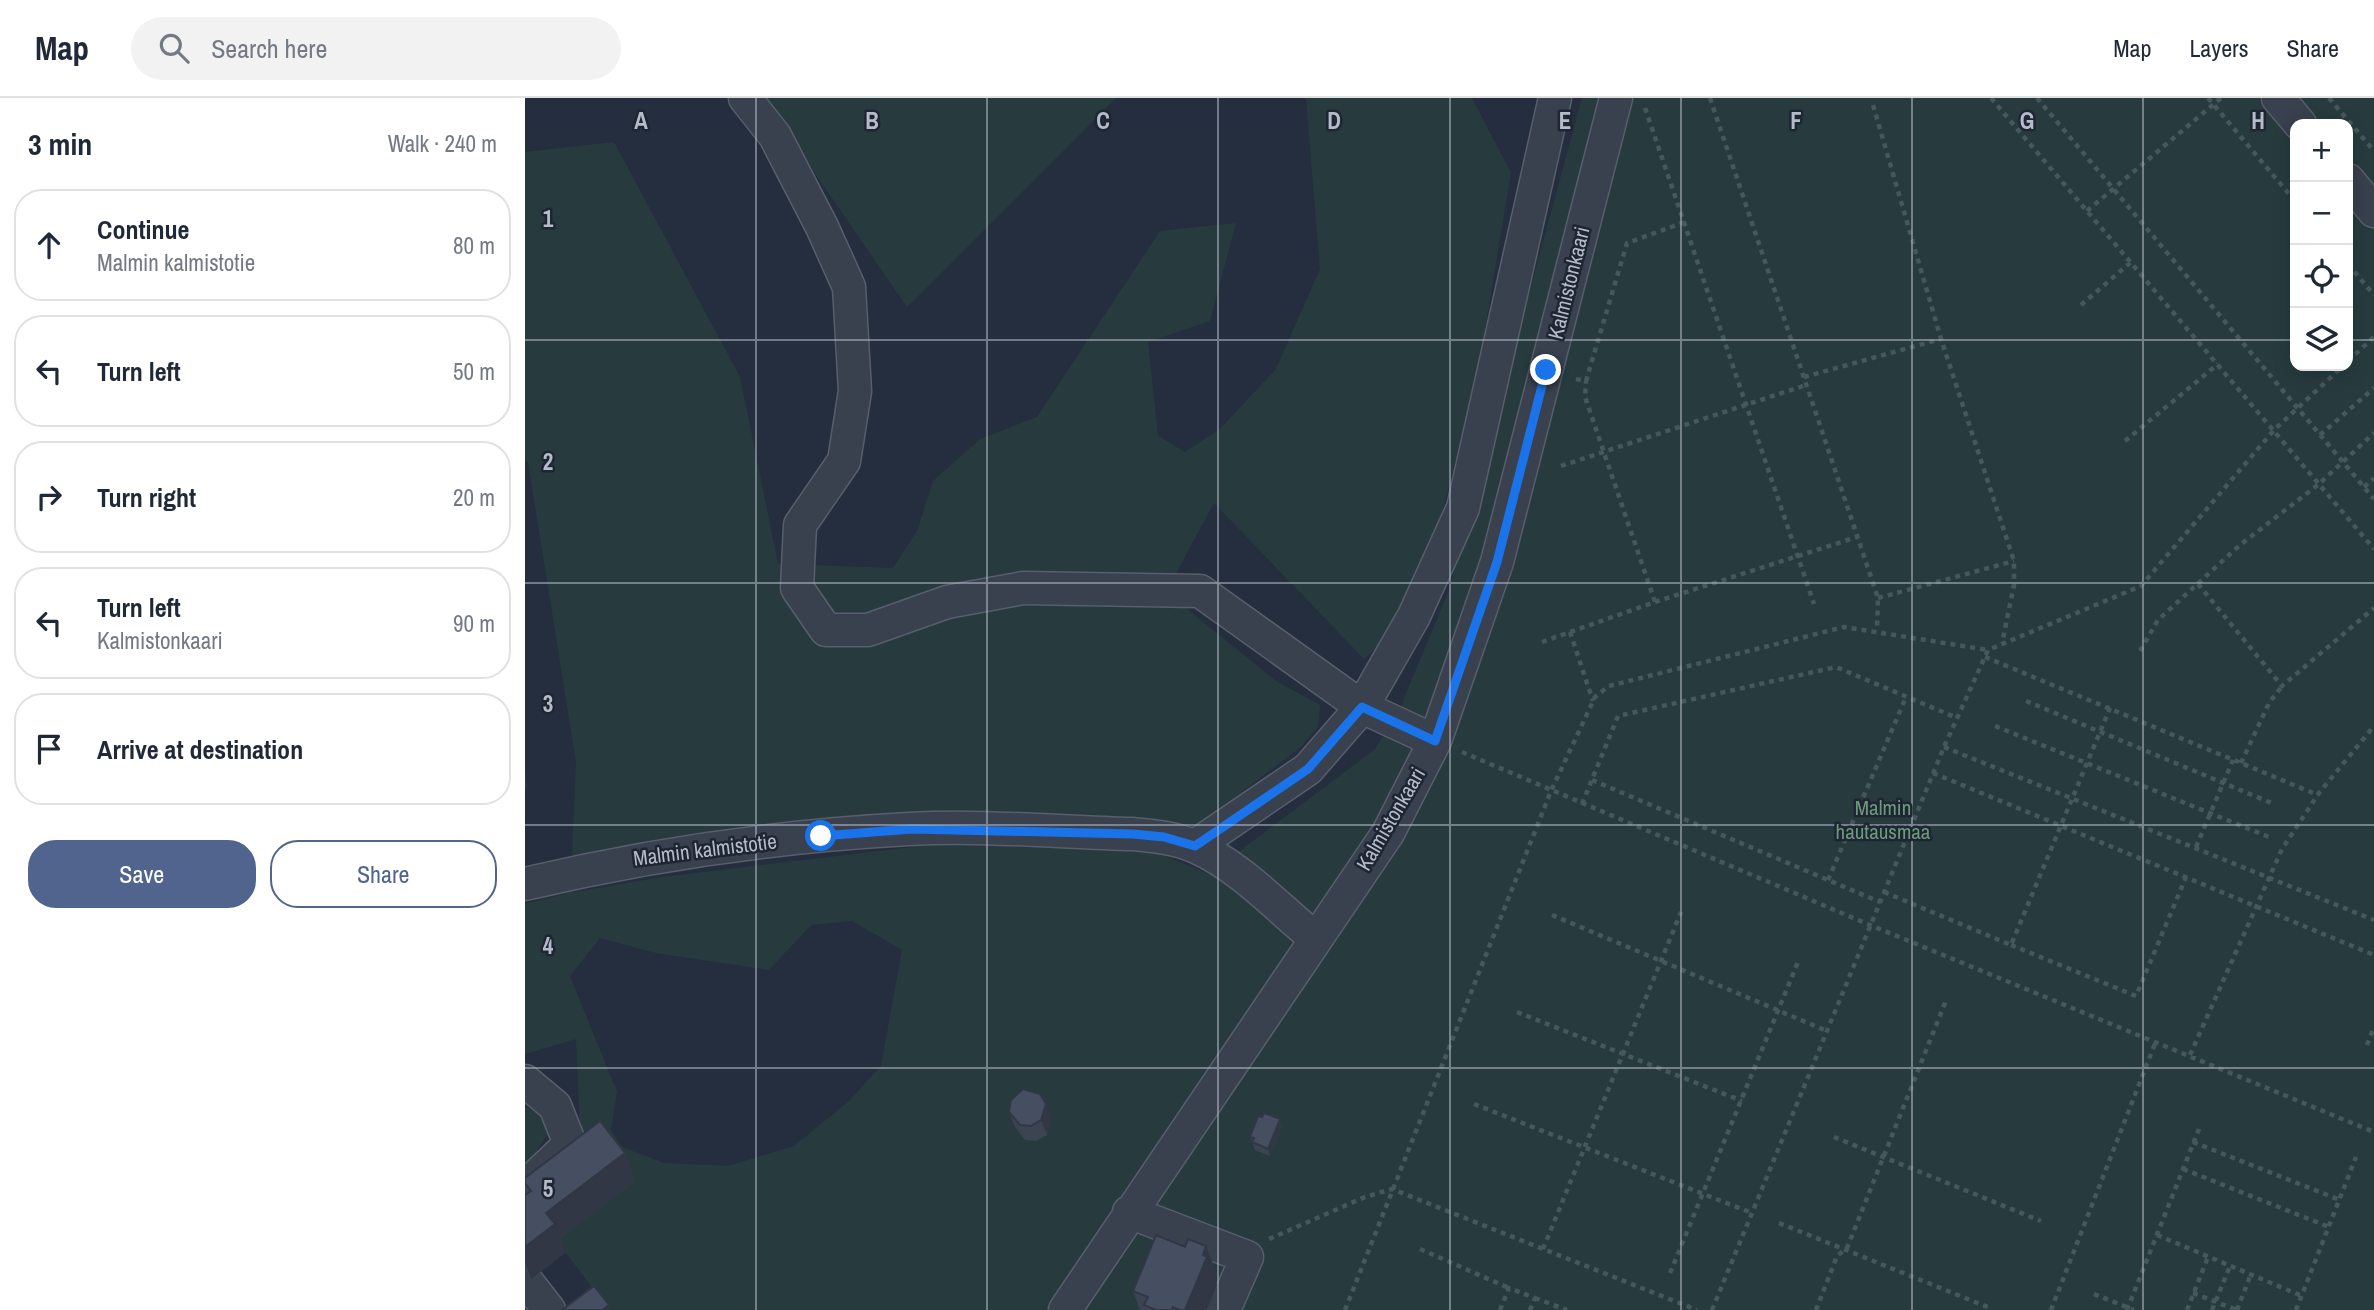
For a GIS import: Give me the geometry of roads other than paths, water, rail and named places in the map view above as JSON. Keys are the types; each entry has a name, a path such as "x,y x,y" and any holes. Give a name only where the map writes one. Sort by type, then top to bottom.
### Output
{"street":[{"path":"745,98 775,136 849,287 855,391 844,461 800,525 797,588 826,630 868,630 947,601 1023,589 1199,591 1362,707 1435,741"},
{"path":"1195,846 1308,769 1362,707 1414,616 1463,508 1555,98"},
{"path":"2278,98 2296,119"},
{"name":"Kalmistonkaari","path":"1065,1310 1388,833 1435,741 1497,562 1546,370 1629,99"},
{"path":"2350,182 2374,211"},
{"name":"Malmin kalmistotie","path":"525,884 626,860 737,845 912,829 1133,834 1164,837 1195,846 1224,863 1315,939"},
{"path":"525,1081 555,1106 570,1144 525,1187"},
{"path":"1129,1212 1247,1257 1224,1310"},
{"path":"525,1279 562,1308"}],"park label":[{"name":"Malmin hautausmaa","path":"1883,820"}]}
